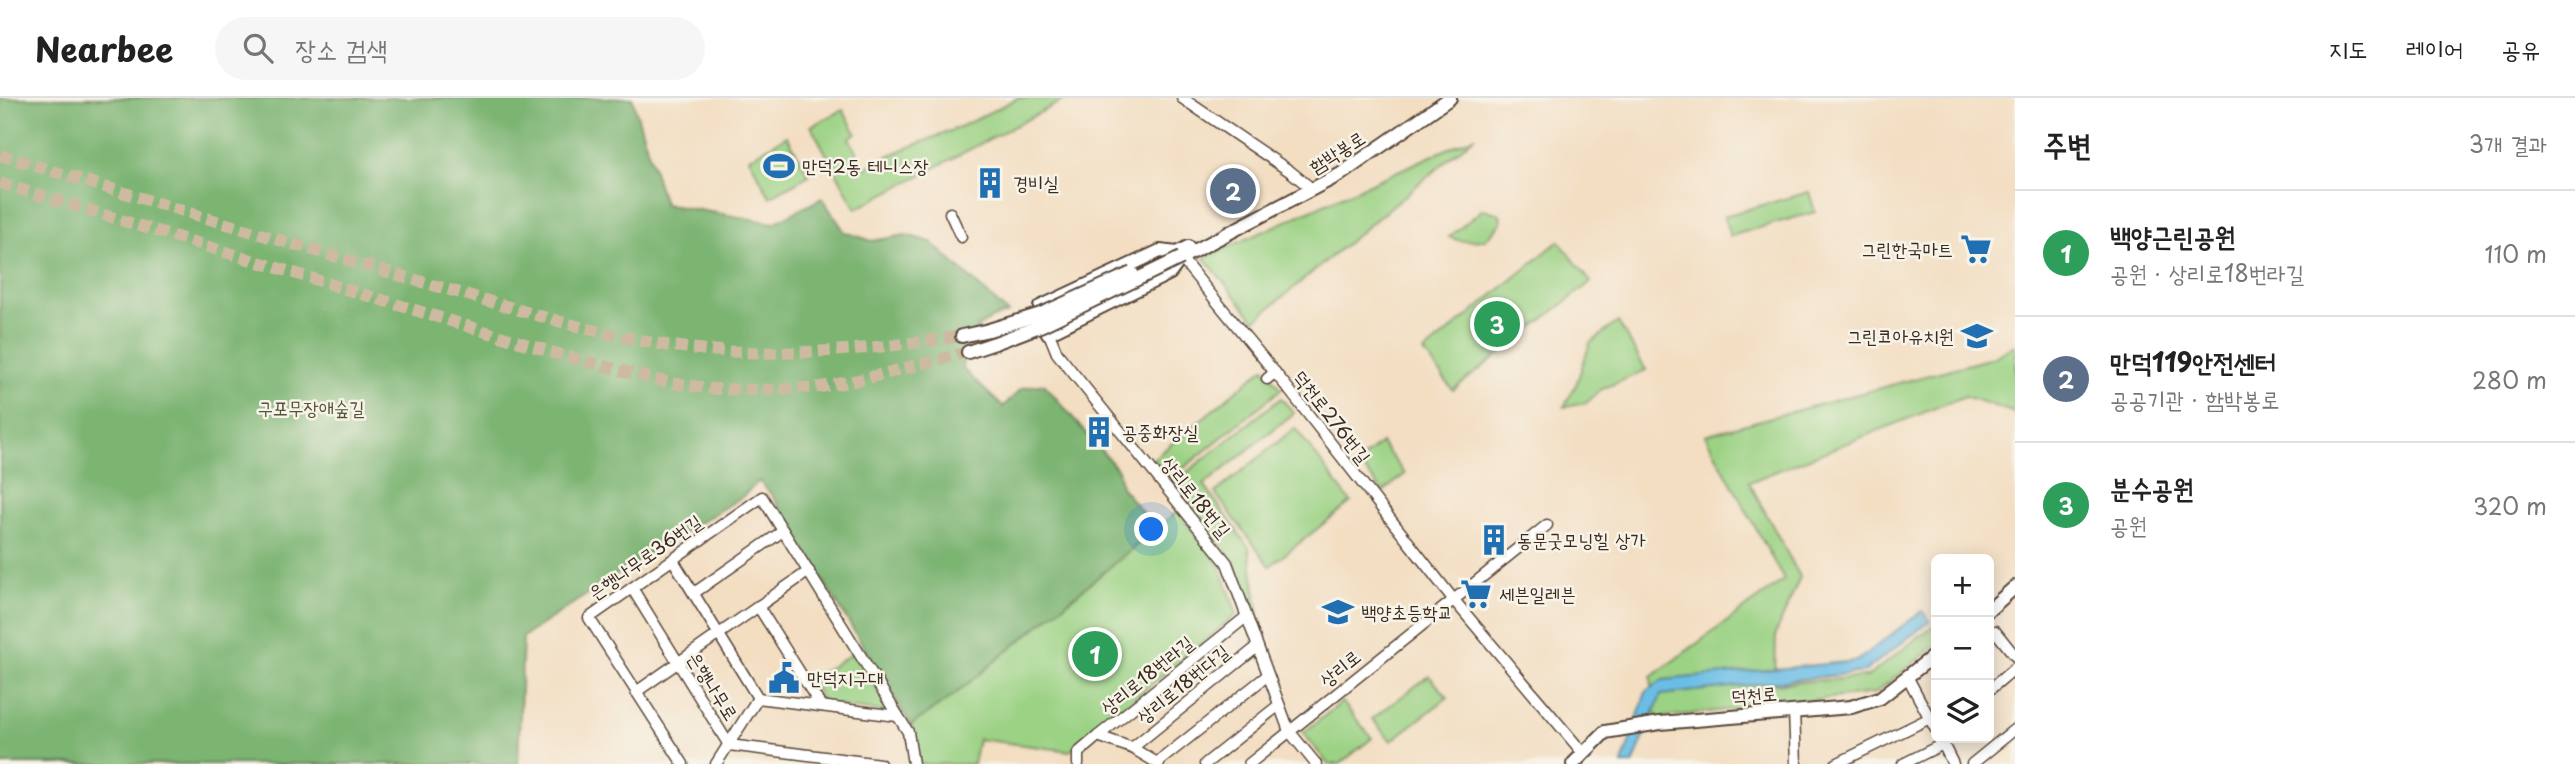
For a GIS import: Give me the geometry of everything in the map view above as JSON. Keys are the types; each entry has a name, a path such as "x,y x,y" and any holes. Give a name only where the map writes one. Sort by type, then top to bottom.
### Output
{"main road":[{"name":"함박봉로","path":"1179,255 1351,167 1450,98"},
{"path":"1040,307 1160,250 1179,255"},
{"path":"962,336 1058,307 1179,255"},
{"path":"1048,332 1170,273 1179,255"},
{"path":"968,352 1040,326 1179,255"},
{"path":"1994,606 2015,587"},
{"name":"덕천로","path":"1573,764 1605,732 1626,727 1852,707 1880,698 1931,658"}],"street":[{"path":"1182,98 1312,189"},
{"path":"950,214 961,237"},
{"name":"덕천로276번길","path":"1179,255 1271,376 1583,753"},
{"name":"상리로18번길","path":"1040,307 1057,353 1227,563 1289,731 1316,764"},
{"name":"은행나무로36번길","path":"683,764 589,618 762,497 908,732 913,764"},
{"path":"1453,599 1546,525"},
{"path":"694,593 783,531"},
{"path":"673,560 758,698"},
{"path":"636,692 809,571"},
{"name":"은행나무로","path":"632,588 729,745 880,764"},
{"name":"상리로","path":"1249,764 1453,599"},
{"path":"758,606 821,706"},
{"name":"상리로18번라길","path":"1078,764 1078,753 1246,617"},
{"path":"1995,631 2015,656"},
{"name":"상리로18번다길","path":"1132,748 1257,648"},
{"path":"1994,686 2015,668"},
{"path":"1098,736 1132,748 1158,763 1268,675"},
{"path":"1836,764 1930,718 1908,678"},
{"path":"758,698 898,716"},
{"path":"716,764 758,698"},
{"path":"1205,764 1279,705"},
{"path":"1794,711 1796,764"},
{"path":"1994,741 2015,729"},
{"path":"1903,764 1939,743"},
{"path":"1943,743 1953,764"},
{"path":"1972,764 1990,743"}],"green space":[{"name":"구포무장애숲길","path":"0,98 632,98 664,204 774,223 822,198 845,232 872,241 906,235 931,242 1008,313 987,321 974,331 962,368 1003,407 1022,388 1044,384 1118,470 1121,487 1156,529 954,695 911,725 771,494 759,481 742,497 651,552 523,637 518,764 0,764"},
{"path":"1018,98 1068,98 856,209 811,126 843,110 856,133 849,138 865,168 892,154 958,128"},
{"name":"만덕2동 테니스장","path":"787,136 809,175 770,197 749,158"},
{"path":"1476,136 1255,320 1204,258"},
{"path":"1809,192 1815,212 1730,236 1724,216"},
{"path":"1483,209 1500,214 1501,223 1485,240 1461,241 1449,237"},
{"path":"1559,241 1591,282 1453,390 1424,352"},
{"path":"1618,322 1646,370 1602,389 1586,403 1564,407 1576,385 1590,343"},
{"path":"2015,345 2015,413 1965,396 1749,482 1800,577 1776,633 1775,684 1867,677 1931,628 1931,649 1875,693 1656,718 1651,677 1784,580 1705,435 1992,358"},
{"path":"1264,368 1281,389 1164,484 1147,464"},
{"path":"1281,398 1294,413 1204,485 1249,548 1263,644 1234,562 1195,512 1189,496 1176,481"},
{"path":"1295,428 1351,502 1270,566 1215,493"},
{"path":"1381,443 1405,474 1383,492 1358,462"},
{"path":"1178,511 1220,566 1237,614 1070,751 978,739 973,764 920,764 911,725 954,695"},
{"path":"855,652 889,709 884,712 825,704 810,680"},
{"path":"1429,676 1448,697 1391,741 1372,719"},
{"path":"1342,702 1372,738 1340,764 1328,764 1303,733"}],"water":[{"path":"1922,611 1930,621 1864,672 1661,695 1633,764 1622,764 1646,692 1663,680 1857,661"}],"tunnel":[{"path":"0,155 436,286 579,327 637,340 703,350 777,353 888,346 962,336"},
{"path":"0,183 565,356 670,383 715,389 821,387 864,379 968,352"}],"place":[{"name":"만덕2동 테니스장","path":"779,166"},
{"name":"경비실","path":"990,183"},
{"name":"만덕119안전센터","path":"1233,191"},
{"name":"그린한국마트","path":"1976,249"},
{"name":"분수공원","path":"1497,324"},
{"name":"그린코아유치원","path":"1977,336"},
{"name":"공중화장실","path":"1099,432"},
{"name":"동문굿모닝힐 상가","path":"1494,540"},
{"name":"세븐일레븐","path":"1476,594"},
{"name":"백양초등학교","path":"1338,612"},
{"name":"백양근린공원","path":"1095,654"},
{"name":"만덕지구대","path":"784,678"}]}
